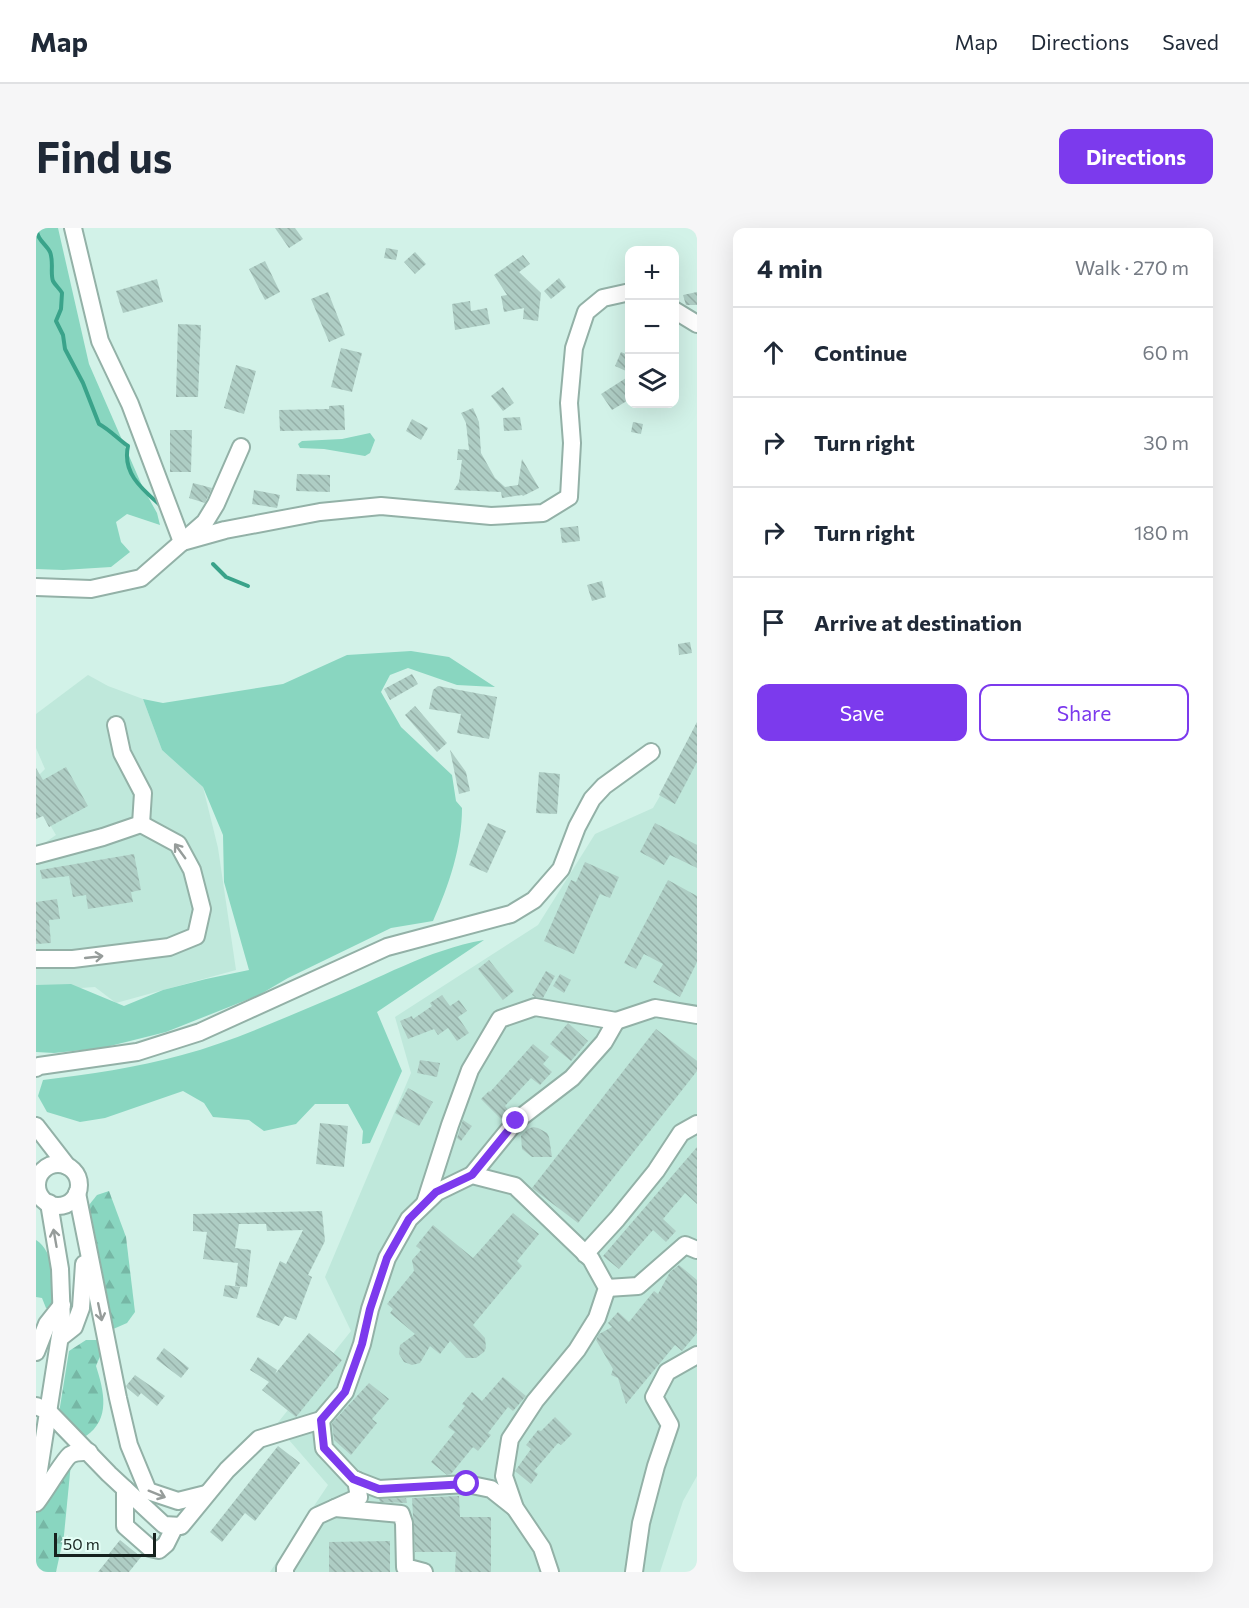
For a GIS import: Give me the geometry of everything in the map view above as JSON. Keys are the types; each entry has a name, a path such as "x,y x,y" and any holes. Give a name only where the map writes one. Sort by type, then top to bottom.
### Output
{"street":[{"path":"73,228 100,341 130,404 182,542"},
{"path":"182,542 225,530 320,512 381,506 491,516 543,513 569,497 572,443 569,403 574,348 586,312 603,298 625,293"},
{"path":"679,313 697,324"},
{"path":"36,587 92,589 141,578 206,522 241,447"},
{"path":"116,725 122,753 142,794 141,824"},
{"path":"37,1066 137,1052 200,1032 387,947 511,914 534,900 561,869 577,827 592,799 604,786 651,752"},
{"path":"36,855 141,824 178,844 192,870 202,909 195,936 169,947 73,959 36,959"},
{"path":"424,1204 470,1070 500,1019 535,1007 616,1021 655,1008 697,1015"},
{"path":"42,1409 164,1525 180,1526 227,1470 259,1439 321,1420 345,1392 362,1344 370,1309 387,1258 409,1219 436,1192 472,1175 516,1121 572,1078 604,1042 616,1021"},
{"path":"585,1254 656,1171 681,1133 697,1124"},
{"path":"36,1126 78,1179 77,1193 81,1217 127,1436 148,1491 178,1501 206,1494"},
{"path":"36,1352 62,1323 60,1269 40,1191 40,1173 51,1165 67,1166"},
{"path":"472,1175 515,1186 591,1259 607,1288 597,1318 577,1350 535,1401 510,1439 504,1476 515,1509"},
{"path":"40,1191 61,1205 68,1203 77,1193"},
{"path":"52,1335 74,1327 81,1308 85,1251 81,1217"},
{"path":"607,1288 638,1286 685,1245 697,1250"},
{"path":"36,1489 42,1409 54,1367 52,1335"},
{"path":"634,1572 641,1522 670,1425 654,1397 667,1372 697,1355"},
{"path":"36,1360 54,1367"},
{"path":"321,1420 324,1448 353,1479 379,1489 467,1484 491,1489 515,1509 542,1548 550,1572"},
{"path":"36,1503 51,1484 67,1456 78,1451 89,1452"},
{"path":"285,1572 285,1568 317,1516 359,1497 356,1480"},
{"path":"125,1489 125,1526 144,1544 159,1550 166,1544 175,1526"},
{"path":"335,1508 401,1514 404,1523 405,1566 424,1572"}],"shaded area":[{"path":"88,675 108,686 143,699 162,750 203,787 218,848 236,970 116,1003 95,987 36,991 36,849 56,835 36,801 36,778 45,769 36,748 36,714"},
{"path":"697,732 697,1476 683,1501 660,1572 270,1572 328,1485 276,1425 351,1331 325,1277 411,1073 395,1017 538,925 595,834 653,808"}],"green space":[{"path":"36,228 58,228 89,364 143,488 157,513 160,525 127,514 116,522 121,542 130,552 111,567 36,569"},
{"path":"370,433 375,440 370,453 365,456 324,449 300,448 298,444 302,441 342,439"},
{"path":"411,651 449,657 495,687 457,685 408,668 390,675 381,692 401,727 452,775 456,801 462,808 460,837 454,866 433,921 391,928 288,978 259,995 166,1032 102,1048 54,1053 36,1052 36,985 71,984 124,1006 163,990 249,970 224,882 223,835 203,787 162,750 143,699 163,703 283,684 347,655"},
{"path":"484,940 377,1012 402,1071 370,1143 362,1144 363,1131 348,1104 315,1104 296,1124 264,1131 249,1120 213,1117 204,1103 183,1091 105,1118 80,1122 47,1112 38,1096 43,1080 130,1067 200,1050 273,1023 423,958"},
{"path":"109,1191 126,1237 135,1312 127,1323 111,1330 89,1205 97,1195"},
{"path":"36,1240 42,1245 51,1262 55,1282 52,1309 46,1308 42,1298 36,1297"},
{"path":"86,1340 98,1340 101,1354 96,1366 103,1404 99,1421 86,1436 75,1432 59,1413 69,1351"},
{"path":"71,1463 64,1535 56,1572 36,1572 36,1513"}],"building":[{"path":"275,228 295,228 303,239 289,248"},
{"path":"386,248 398,250 396,260 384,258"},
{"path":"415,252 426,264 415,274 404,262"},
{"path":"523,255 530,264 519,272 541,293 538,321 523,319 524,308 504,312 501,296 507,295 494,275"},
{"path":"265,261 280,292 265,300 249,269"},
{"path":"559,278 566,287 551,299 544,291"},
{"path":"157,279 163,302 123,313 116,291"},
{"path":"328,292 345,335 329,342 311,299"},
{"path":"697,292 697,305 686,305 683,295"},
{"path":"470,301 471,311 487,308 490,324 455,330 452,304"},
{"path":"178,324 201,325 198,397 176,397"},
{"path":"341,348 362,353 352,392 331,387"},
{"path":"621,352 625,354 625,371 615,366"},
{"path":"236,365 256,371 244,414 224,408"},
{"path":"625,379 625,402 612,410 601,394"},
{"path":"503,387 514,403 503,411 491,396"},
{"path":"344,405 345,430 280,431 279,410 329,409 329,406"},
{"path":"473,408 479,422 481,453 495,478 505,487 518,485 522,459 539,488 523,496 502,498 501,492 454,490 459,482 462,460 457,460 458,449 469,450 466,423 461,413"},
{"path":"520,417 522,430 504,431 503,418"},
{"path":"412,419 428,428 421,440 406,431"},
{"path":"633,422 643,424 641,434 631,432"},
{"path":"170,430 192,430 191,472 170,472"},
{"path":"297,474 330,475 330,492 296,491"},
{"path":"193,483 212,488 205,503 189,498"},
{"path":"254,490 280,495 277,508 252,504"},
{"path":"578,526 580,541 562,543 560,528"},
{"path":"602,581 606,597 592,601 587,585"},
{"path":"690,642 692,653 679,655 678,644"},
{"path":"412,674 418,684 390,700 384,689"},
{"path":"438,686 497,697 489,739 457,733 461,714 429,709 433,690"},
{"path":"415,706 447,743 437,752 405,715"},
{"path":"697,722 697,762 675,804 659,795"},
{"path":"450,750 466,772 470,791 459,794"},
{"path":"66,767 88,806 49,827 43,816 36,819 36,768 43,780"},
{"path":"539,772 560,774 557,814 536,813"},
{"path":"488,823 506,831 487,873 469,865"},
{"path":"655,823 697,845 697,868 670,855 664,865 640,852"},
{"path":"134,854 141,890 131,892 133,902 88,909 86,895 73,897 69,876 42,879 40,870"},
{"path":"585,862 619,877 610,898 600,894 574,954 544,941 571,880 576,882"},
{"path":"668,880 697,896 697,962 680,997 653,982 663,964 644,954 636,969 624,963"},
{"path":"57,899 60,919 49,920 51,943 36,944 36,902"},
{"path":"489,960 514,991 503,1000 478,969"},
{"path":"546,971 555,976 543,998 535,997 532,995"},
{"path":"560,974 571,980 564,993 553,986"},
{"path":"442,995 450,1006 459,1000 467,1011 458,1017 469,1033 457,1041 448,1028 438,1035 434,1029 408,1039 400,1021 412,1016 413,1019 432,1006 430,1003"},
{"path":"568,1023 588,1041 571,1061 550,1044"},
{"path":"656,1029 697,1061 697,1071 578,1223 532,1188"},
{"path":"533,1044 549,1057 543,1064 552,1072 540,1085 531,1078 505,1106 509,1111 501,1119 481,1099"},
{"path":"420,1060 440,1063 437,1077 417,1073"},
{"path":"408,1088 433,1102 419,1126 395,1113"},
{"path":"463,1120 472,1126 461,1141 457,1138"},
{"path":"320,1123 348,1126 344,1167 316,1164"},
{"path":"533,1127 547,1133 552,1157 532,1157 522,1149 521,1136"},
{"path":"697,1147 697,1204 685,1193 663,1219 676,1231 666,1242 653,1230 619,1269 603,1256"},
{"path":"322,1211 325,1241 308,1275 312,1277 296,1320 285,1316 279,1326 256,1317 280,1261 286,1264 303,1230 267,1231 266,1224 239,1224 235,1248 251,1250 247,1287 235,1286 238,1263 203,1259 207,1232 193,1231 193,1214"},
{"path":"513,1213 539,1234 517,1261 522,1266 473,1325 485,1338 484,1352 476,1358 466,1358 450,1341 440,1354 430,1346 420,1363 412,1365 404,1362 399,1354 400,1345 415,1334 390,1313 393,1309 387,1304 414,1271 412,1260 421,1250 416,1246 433,1225 473,1258"},
{"path":"679,1265 697,1280 697,1333 682,1351 675,1345 626,1404 618,1378 611,1375 613,1369 596,1340 599,1334 612,1327 608,1323 618,1312 629,1322 654,1291 658,1294 670,1272"},
{"path":"225,1285 240,1287 237,1299 223,1296"},
{"path":"309,1333 342,1360 296,1417 262,1390 269,1382 250,1370 258,1357 277,1370 275,1374"},
{"path":"164,1348 189,1368 181,1378 156,1359"},
{"path":"135,1375 165,1396 157,1406 141,1393 138,1397 127,1388 126,1386"},
{"path":"503,1377 526,1396 513,1411 508,1407 488,1433 491,1435 478,1451 473,1447 451,1474 447,1475 431,1462 455,1432 448,1427 465,1406 462,1404 472,1392 482,1401"},
{"path":"369,1383 389,1399 372,1419 377,1423 351,1455 334,1440 332,1423"},
{"path":"555,1417 572,1434 561,1445 558,1443 534,1471 538,1474 531,1484 515,1471 531,1449 526,1445 538,1430 541,1431"},
{"path":"278,1446 300,1463 255,1521 245,1513 222,1542 210,1532"},
{"path":"459,1496 460,1517 491,1517 491,1572 455,1572 456,1552 415,1552 412,1498"},
{"path":"406,1498 407,1503 380,1502 379,1499"},
{"path":"120,1540 141,1557 129,1572 98,1572 110,1557 108,1555"},
{"path":"390,1541 390,1572 329,1572 329,1542"}],"waterway":[{"path":"37,228 38,235 50,252 53,281 62,293 61,309 56,321 63,335 65,349 83,383 99,424 128,446 128,464 135,480 160,505"},
{"path":"213,564 226,577 248,586"}],"route":[{"path":"467,1484 379,1489 353,1479 324,1448 321,1420 345,1392 362,1344 370,1309 387,1258 409,1219 436,1192 472,1175 516,1121"}]}
